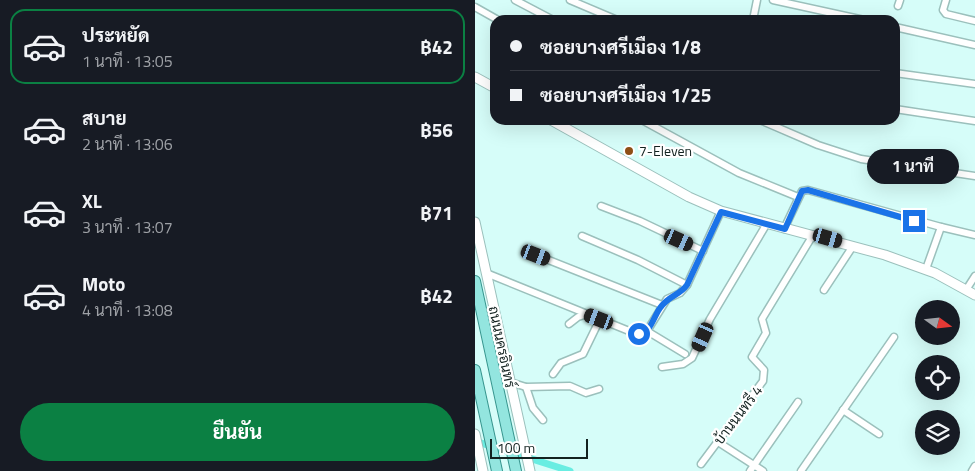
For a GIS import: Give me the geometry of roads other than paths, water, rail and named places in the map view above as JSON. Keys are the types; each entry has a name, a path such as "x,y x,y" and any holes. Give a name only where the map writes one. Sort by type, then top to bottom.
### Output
{"main road":[{"name":"ถนนนครอินทร์","path":"475,281 516,470"},
{"path":"475,370 497,469"}],"street":[{"path":"515,0 544,15"},
{"path":"569,0 605,15"},
{"path":"754,15 757,0"},
{"path":"773,0 841,15"},
{"path":"946,0 943,10 946,14 975,21"},
{"path":"475,7 490,15"},
{"path":"900,28 975,45"},
{"path":"900,74 975,84"},
{"path":"475,77 490,85"},
{"path":"900,110 975,120"},
{"path":"560,125 689,197 721,212 853,246 926,270 975,295"},
{"path":"652,125 739,173 798,197"},
{"path":"772,125 818,145 861,159 975,176"},
{"path":"785,229 798,197 804,190 811,190 869,209 975,235"},
{"path":"601,206 640,221 703,250"},
{"path":"646,332 667,299 681,293 687,285 721,212"},
{"name":"ถนนนครอินทร์","path":"475,222 529,471"},
{"path":"661,368 683,364 692,358 710,318 766,225"},
{"path":"926,270 941,227"},
{"name":"บ้านนนทรี 4","path":"701,464 763,381 764,370 752,357 765,333 762,319 813,235"},
{"path":"582,236 638,260 687,285"},
{"path":"824,290 853,246"},
{"path":"536,255 662,305"},
{"path":"486,273 635,333 646,332 685,354"},
{"path":"966,290 975,276"},
{"path":"569,324 578,317 587,314"},
{"path":"553,374 561,363 583,354 599,319"},
{"path":"801,471 894,337"},
{"path":"510,382 526,387 570,386 590,393 599,389"},
{"path":"526,387 533,408 543,420"},
{"path":"752,468 798,402"},
{"path":"843,410 879,434"},
{"path":"475,434 483,471"},
{"path":"718,442 752,468 763,471"},
{"path":"972,471 975,466"}],"waterway":[{"path":"475,441 570,471"}],"place":[{"name":"7-Eleven","path":"629,151"}]}
